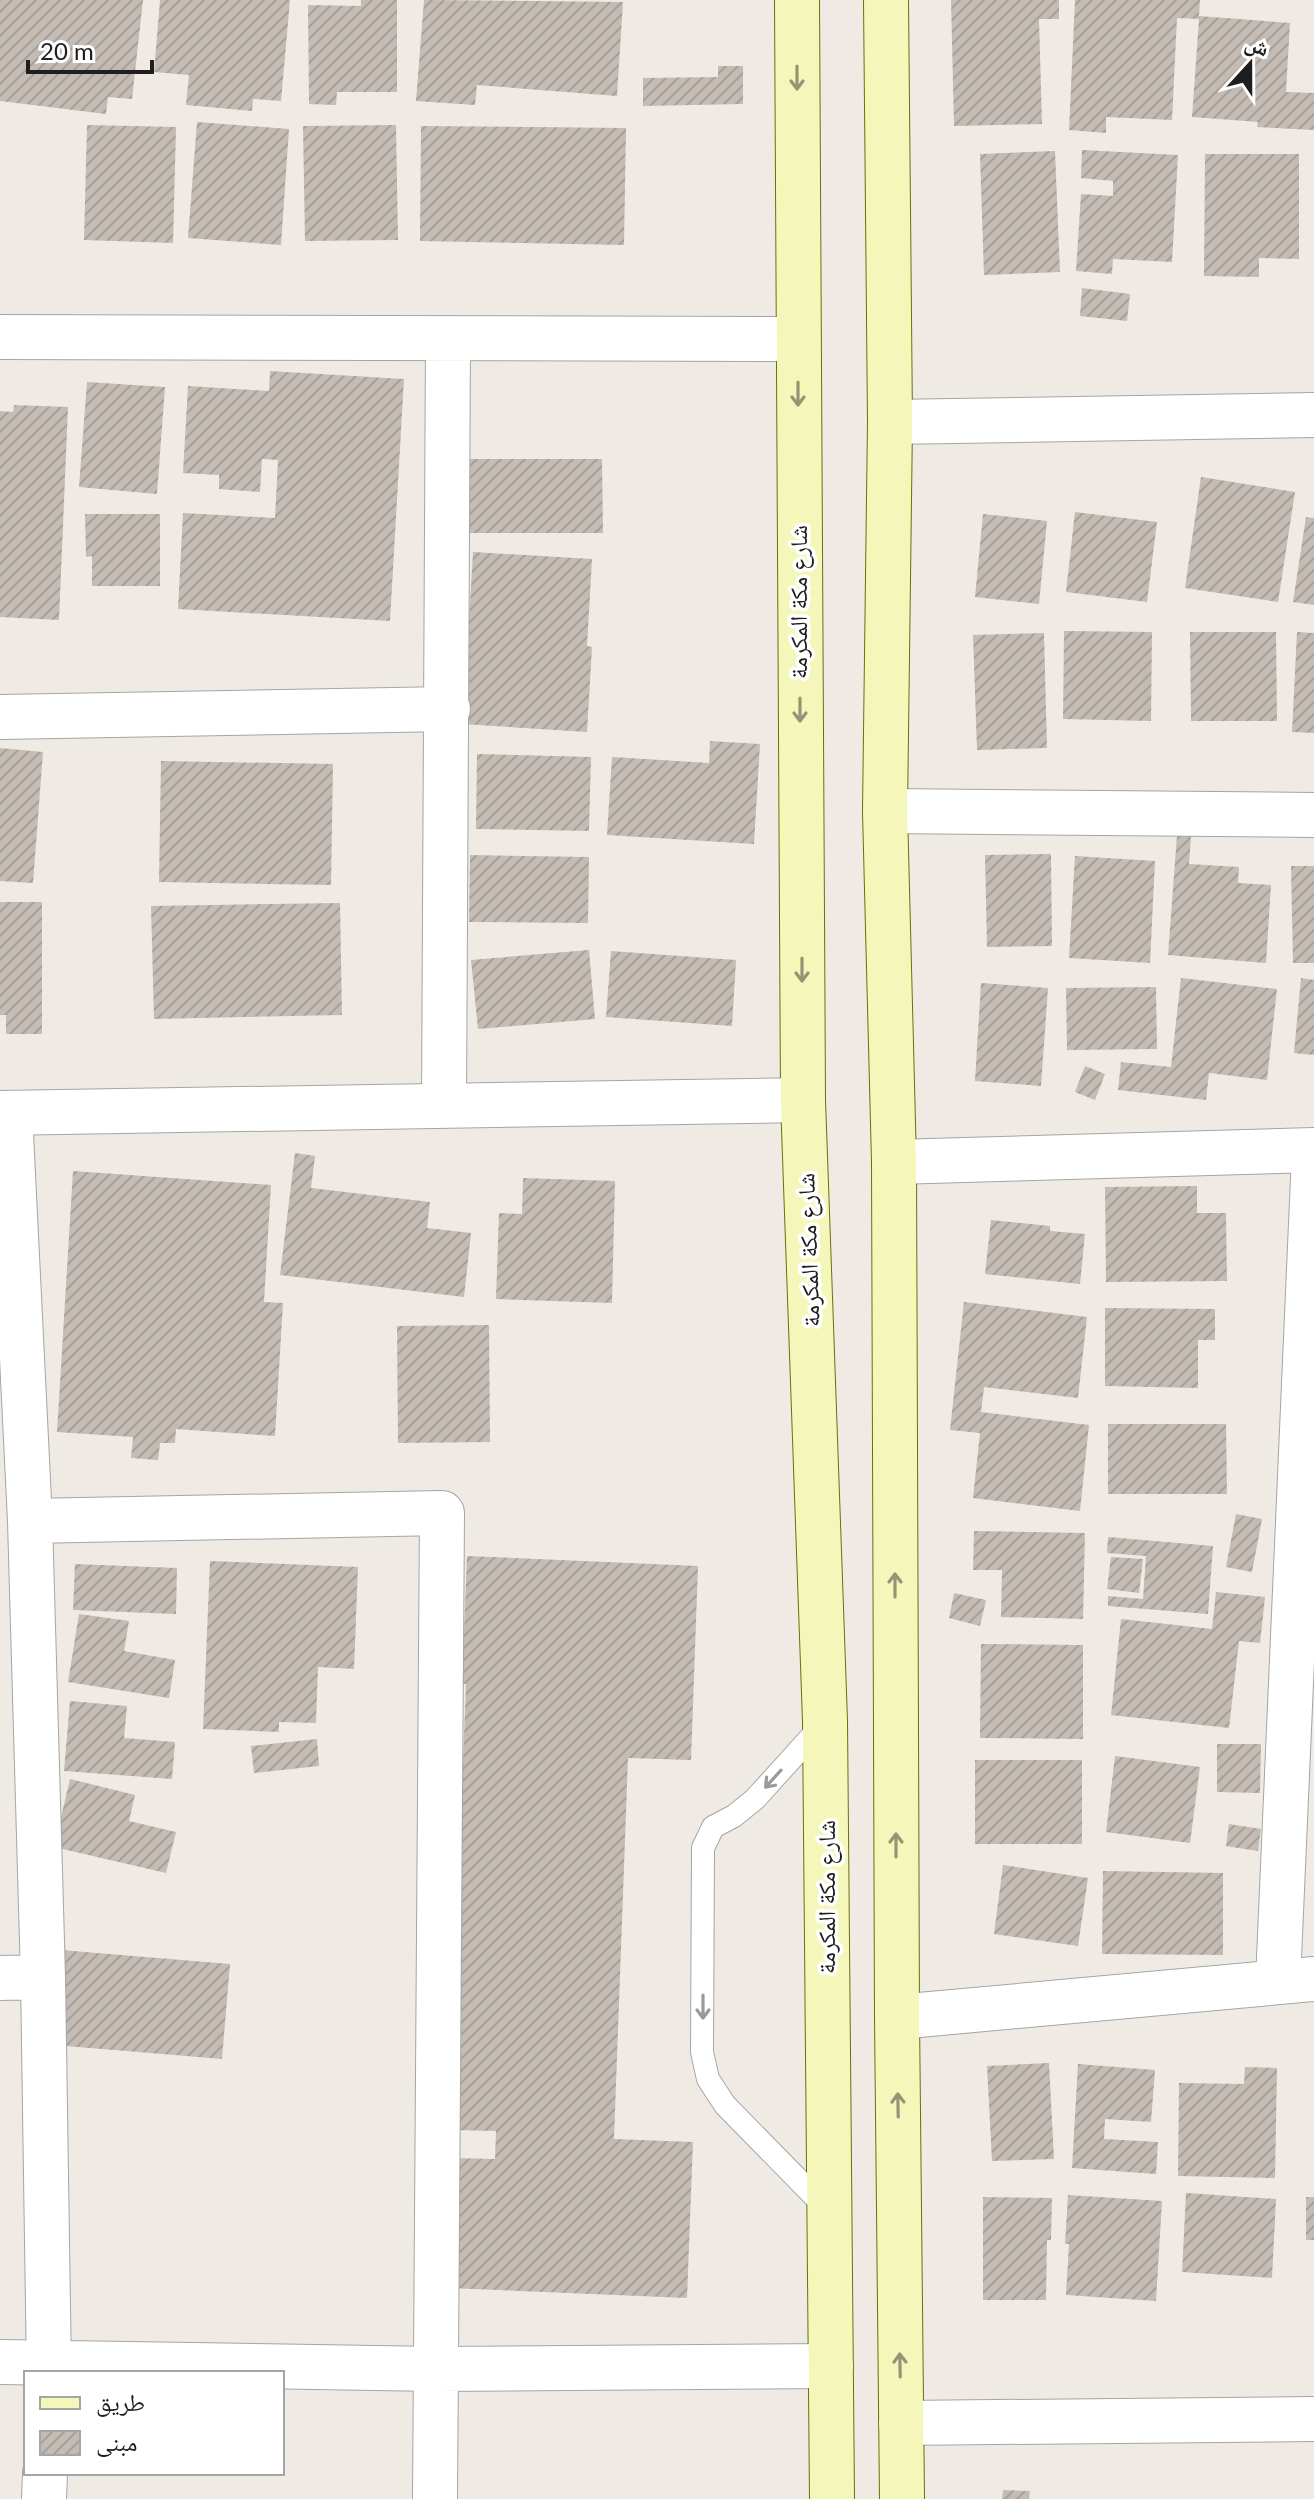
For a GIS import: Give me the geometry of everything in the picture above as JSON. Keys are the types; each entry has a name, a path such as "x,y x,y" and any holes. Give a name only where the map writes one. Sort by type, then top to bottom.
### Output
{"main road":[{"name":"شارع مكة المكرمة","path":"797,0 803,1100 825,1721 832,2499"},
{"path":"886,0 890,422 885,811 894,1162 902,2499"}],"street":[{"path":"0,337 797,339"},
{"path":"444,1106 448,338"},
{"path":"890,422 1314,415"},
{"path":"0,717 448,709"},
{"path":"885,811 1314,815"},
{"path":"49,2368 43,1977 30,1521 5,1113 803,1100"},
{"path":"894,1162 1314,1152 1296,1980 897,2017"},
{"path":"30,1521 442,1513 435,2499"},
{"path":"0,1978 43,1977"},
{"path":"0,2362 49,2368 831,2366"},
{"path":"901,2423 1314,2419"},
{"path":"44,2499 45,2475"}],"lane":[{"path":"825,1721 755,1799 734,1816 713,1827 703,1848 702,2052 708,2079 725,2105 829,2211"}],"building":[{"path":"0,0 143,0 132,99 108,97 106,114 0,101"},
{"path":"160,0 290,0 281,101 253,99 252,111 186,105 189,75 154,72"},
{"path":"361,0 397,0 397,92 337,92 336,105 309,104 308,5 361,6"},
{"path":"424,0 623,2 617,96 477,85 475,105 416,101"},
{"path":"951,0 1059,0 1059,19 1039,19 1042,124 954,126"},
{"path":"1075,0 1200,0 1199,16 1290,23 1286,92 1314,93 1314,130 1257,127 1258,122 1192,117 1199,19 1177,18 1172,120 1106,117 1106,133 1069,130"},
{"path":"718,66 743,66 743,104 643,106 643,78 718,77"},
{"path":"197,122 289,129 281,245 188,238"},
{"path":"87,125 176,127 173,243 84,240"},
{"path":"396,125 398,240 305,241 303,126"},
{"path":"421,126 626,128 624,245 420,241"},
{"path":"1082,150 1178,155 1172,262 1113,259 1112,274 1076,271 1081,194 1113,196 1113,181 1081,178"},
{"path":"1055,151 1060,272 984,275 980,154"},
{"path":"1205,154 1299,154 1299,259 1259,258 1259,277 1204,276"},
{"path":"1082,288 1130,294 1127,321 1080,316"},
{"path":"270,371 404,379 390,621 178,609 183,513 275,518 278,460 262,459 260,492 219,489 219,475 183,473 188,386 269,391"},
{"path":"87,382 165,387 157,494 79,487"},
{"path":"14,405 68,407 59,620 0,617 0,411 13,412"},
{"path":"468,459 602,459 603,533 469,533"},
{"path":"1201,477 1295,492 1278,602 1185,588"},
{"path":"1075,512 1157,522 1147,602 1066,592"},
{"path":"85,514 160,514 160,586 92,586 92,556 86,557"},
{"path":"983,514 1047,521 1039,604 975,597"},
{"path":"1306,517 1314,518 1314,605 1293,602"},
{"path":"473,552 592,559 587,646 592,647 587,732 463,724"},
{"path":"1064,631 1152,632 1151,721 1063,719"},
{"path":"1190,632 1276,632 1277,721 1191,721"},
{"path":"1297,632 1314,633 1314,733 1292,732"},
{"path":"1044,633 1047,748 977,750 973,635"},
{"path":"710,741 760,744 754,844 607,835 612,757 709,763"},
{"path":"0,748 43,752 33,883 0,881"},
{"path":"477,754 591,757 589,831 476,829"},
{"path":"161,761 333,764 331,885 159,882"},
{"path":"1177,835 1191,836 1189,864 1239,867 1238,883 1271,885 1266,963 1168,955"},
{"path":"1051,854 1052,946 987,947 985,855"},
{"path":"470,855 589,857 588,923 469,922"},
{"path":"1075,856 1155,861 1150,963 1069,958"},
{"path":"1291,866 1314,866 1314,963 1293,963"},
{"path":"0,902 42,902 42,1034 6,1034 6,1015 0,1015"},
{"path":"340,903 342,1015 154,1019 151,906"},
{"path":"589,950 595,1019 478,1029 471,960"},
{"path":"611,951 736,960 732,1026 606,1017"},
{"path":"1181,978 1277,989 1267,1080 1209,1073 1206,1100 1118,1090 1121,1062 1171,1067"},
{"path":"1301,978 1314,980 1314,1055 1294,1053"},
{"path":"981,983 1048,988 1041,1086 975,1081"},
{"path":"1156,987 1157,1049 1067,1050 1066,988"},
{"path":"1085,1066 1105,1074 1095,1100 1075,1092"},
{"path":"295,1153 315,1156 311,1188 430,1202 427,1228 471,1233 464,1297 280,1275"},
{"path":"73,1171 271,1185 264,1302 283,1303 275,1436 176,1429 175,1443 160,1443 158,1460 131,1458 133,1437 57,1432"},
{"path":"523,1178 615,1181 612,1303 496,1299 499,1213 522,1214"},
{"path":"1197,1186 1197,1213 1226,1213 1227,1281 1106,1282 1105,1187"},
{"path":"991,1220 1050,1226 1050,1231 1085,1234 1080,1284 985,1274"},
{"path":"964,1302 1087,1317 1078,1398 984,1387 981,1412 1089,1425 1080,1511 973,1498 980,1433 950,1430"},
{"path":"1105,1308 1215,1309 1215,1340 1198,1340 1198,1388 1105,1386"},
{"path":"489,1325 490,1442 398,1443 397,1326"},
{"path":"1108,1424 1226,1424 1227,1494 1108,1494"},
{"path":"1236,1514 1262,1519 1252,1572 1226,1567"},
{"path":"974,1531 1085,1533 1083,1619 1001,1617 1002,1570 973,1570"},
{"path":"1108,1537 1213,1546 1208,1614 1108,1606 1108,1596 1143,1599 1146,1556 1107,1553"},
{"path":"467,1556 698,1566 691,1760 628,1758 614,2139 693,2142 687,2298 449,2288 454,2158 495,2159 496,2131 449,2130 466,1684 462,1684"},
{"path":"1111,1557 1143,1559 1139,1593 1107,1589"},
{"path":"210,1561 358,1567 354,1669 318,1667 316,1723 279,1722 279,1732 203,1729"},
{"path":"75,1564 177,1568 176,1614 73,1610"},
{"path":"1216,1592 1265,1597 1260,1643 1239,1641 1229,1728 1111,1715 1121,1619 1212,1629"},
{"path":"954,1593 986,1600 980,1626 949,1618"},
{"path":"79,1614 129,1621 124,1651 175,1660 169,1698 68,1682"},
{"path":"981,1644 1083,1645 1083,1739 980,1738"},
{"path":"70,1701 127,1706 124,1738 175,1742 172,1779 64,1771"},
{"path":"317,1739 319,1766 254,1773 251,1746"},
{"path":"1217,1744 1261,1744 1260,1793 1217,1792"},
{"path":"1115,1756 1200,1767 1190,1843 1106,1832"},
{"path":"975,1760 1082,1760 1082,1844 975,1844"},
{"path":"70,1779 135,1795 129,1821 176,1832 166,1873 54,1847"},
{"path":"1229,1824 1261,1829 1258,1851 1226,1846"},
{"path":"1003,1865 1088,1878 1078,1946 994,1934"},
{"path":"1103,1871 1223,1873 1223,1955 1102,1954"},
{"path":"61,1950 230,1964 222,2059 54,2045"},
{"path":"1049,2063 1054,2159 992,2161 987,2066"},
{"path":"1078,2064 1155,2070 1151,2122 1105,2119 1104,2139 1158,2142 1156,2174 1072,2168"},
{"path":"1245,2067 1277,2068 1275,2178 1178,2176 1179,2083 1244,2084"},
{"path":"1186,2193 1276,2199 1272,2278 1182,2272"},
{"path":"1068,2195 1162,2201 1156,2301 1066,2295"},
{"path":"983,2197 1052,2198 1051,2240 1047,2240 1046,2300 983,2300"},
{"path":"1306,2197 1314,2197 1314,2240 1306,2240"},
{"path":"1003,2490 1030,2491 1029,2499 1002,2499"}]}
